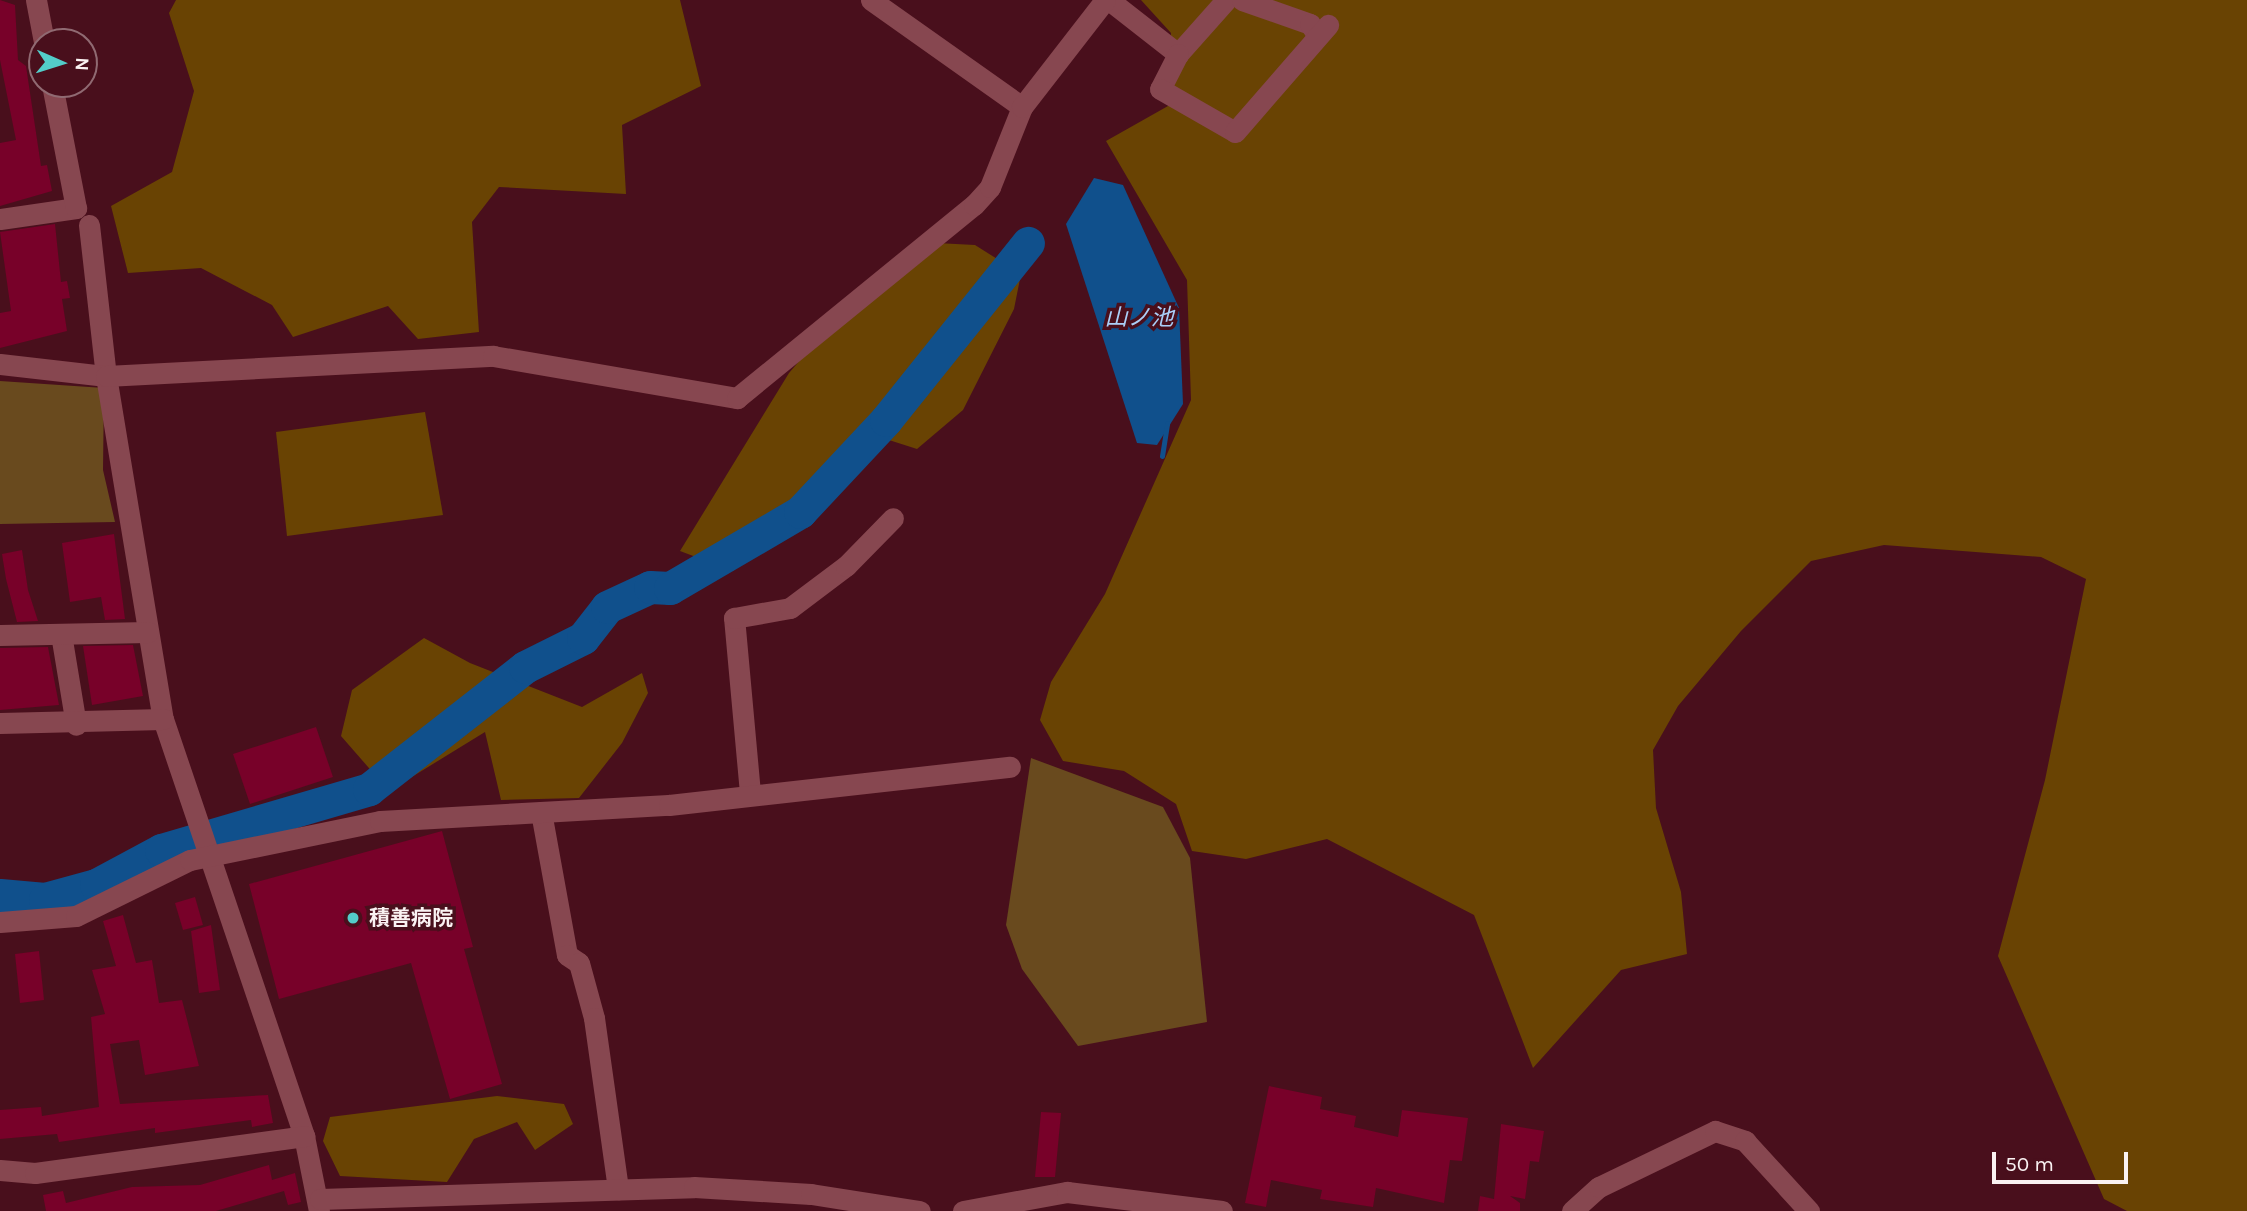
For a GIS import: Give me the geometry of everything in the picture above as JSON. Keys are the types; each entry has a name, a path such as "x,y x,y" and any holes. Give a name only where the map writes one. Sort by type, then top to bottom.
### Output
{"street":[{"path":"36,0 41,28"},
{"path":"871,0 1022,107"},
{"path":"0,364 106,376 493,356 737,398 974,205 990,187 1022,107 1107,0 1178,54"},
{"path":"1226,0 1178,54 1160,89 1235,132 1323,31 1242,0"},
{"path":"0,219 76,208 55,98"},
{"path":"89,225 106,376 163,719 304,1136 319,1205 558,1201 618,1189 811,1194 920,1211"},
{"path":"750,793 734,618 790,608 893,518"},
{"path":"0,635 148,632"},
{"path":"61,634 76,725"},
{"path":"0,723 76,725 163,719"},
{"path":"0,922 76,916 190,860 208,854 380,821 541,812 1010,767"},
{"path":"541,812 567,955 579,963 594,1018 618,1189"},
{"path":"1572,1211 1599,1187 1715,1130 1745,1141 1809,1211"},
{"path":"0,1170 36,1173 304,1136"},
{"path":"964,1211 1067,1192 1222,1211"}],"shaded area":[{"path":"176,0 680,0 701,86 622,125 626,194 499,187 472,222 479,332 418,339 388,306 293,337 272,305 201,268 128,273 111,206 172,172 194,91 169,13"},
{"path":"1141,0 2247,0 2247,1211 2127,1211 2104,1199 1998,956 2045,780 2086,579 2041,557 1884,545 1811,561 1741,631 1678,706 1653,750 1656,808 1681,892 1687,954 1621,970 1533,1068 1474,915 1327,839 1246,859 1192,851 1176,804 1124,771 1063,761 1040,720 1051,682 1105,594 1191,400 1187,280 1106,141 1168,106 1171,33"},
{"path":"917,242 975,245 1021,274 1014,309 963,410 917,449 867,433 733,571 680,551 789,373 856,295"},
{"path":"0,381 104,388 103,470 115,522 0,524"},
{"path":"425,412 443,515 287,536 276,432"},
{"path":"424,638 470,663 582,707 642,673 648,693 622,743 579,798 501,800 485,732 389,791 341,736 352,690"},
{"path":"1031,758 1163,807 1190,858 1207,1022 1078,1046 1022,969 1006,925"},
{"path":"497,1096 564,1104 573,1124 535,1150 517,1122 474,1139 447,1182 340,1176 323,1141 330,1117"}],"water":[{"name":"山ノ池","path":"1094,178 1123,185 1179,308 1183,404 1157,445 1137,443 1066,224"}],"building":[{"path":"0,0 15,5 18,60 26,66 28,98 31,98 41,166 47,165 52,191 0,206 0,143 16,140 0,60"},
{"path":"55,224 61,282 67,281 70,298 62,299 67,331 0,348 0,313 11,311 0,232"},
{"path":"114,534 125,619 105,620 101,597 70,602 62,543"},
{"path":"22,550 28,590 38,621 17,622 6,579 2,554"},
{"path":"133,645 143,696 92,705 83,646"},
{"path":"48,647 59,705 0,710 0,648"},
{"path":"316,727 333,777 250,804 233,754"},
{"path":"442,831 473,947 464,949 502,1084 450,1099 411,963 279,999 249,884"},
{"path":"195,897 203,925 183,930 175,903"},
{"path":"123,915 136,963 152,960 159,1003 182,1000 199,1066 145,1075 139,1040 110,1044 120,1104 268,1095 273,1123 252,1127 251,1120 155,1133 155,1128 59,1142 57,1134 0,1139 0,1110 41,1107 42,1116 99,1107 91,1017 105,1014 92,970 116,966 103,921"},
{"path":"211,925 220,990 199,993 191,931"},
{"path":"39,951 44,1000 20,1003 15,954"},
{"path":"1269,1086 1322,1097 1320,1109 1356,1116 1354,1127 1398,1137 1402,1110 1468,1118 1462,1161 1450,1160 1444,1203 1376,1188 1373,1207 1320,1199 1322,1190 1271,1180 1266,1207 1245,1203"},
{"path":"1041,1112 1061,1113 1055,1177 1035,1177"},
{"path":"1501,1124 1544,1131 1539,1162 1530,1161 1525,1199 1510,1196 1520,1203 1520,1211 1478,1211 1480,1196 1494,1199"},
{"path":"269,1165 272,1180 295,1173 301,1202 288,1205 284,1191 216,1211 46,1211 43,1195 63,1191 66,1203 132,1187 200,1185"}],"waterway":[{"path":"0,895 45,899 96,885 161,850 369,789 525,667 583,638 607,607 650,587 670,588 800,512 886,420 1028,243"},
{"path":"1162,456 1167,423"}],"place":[{"name":"積善病院","path":"353,918"}]}
